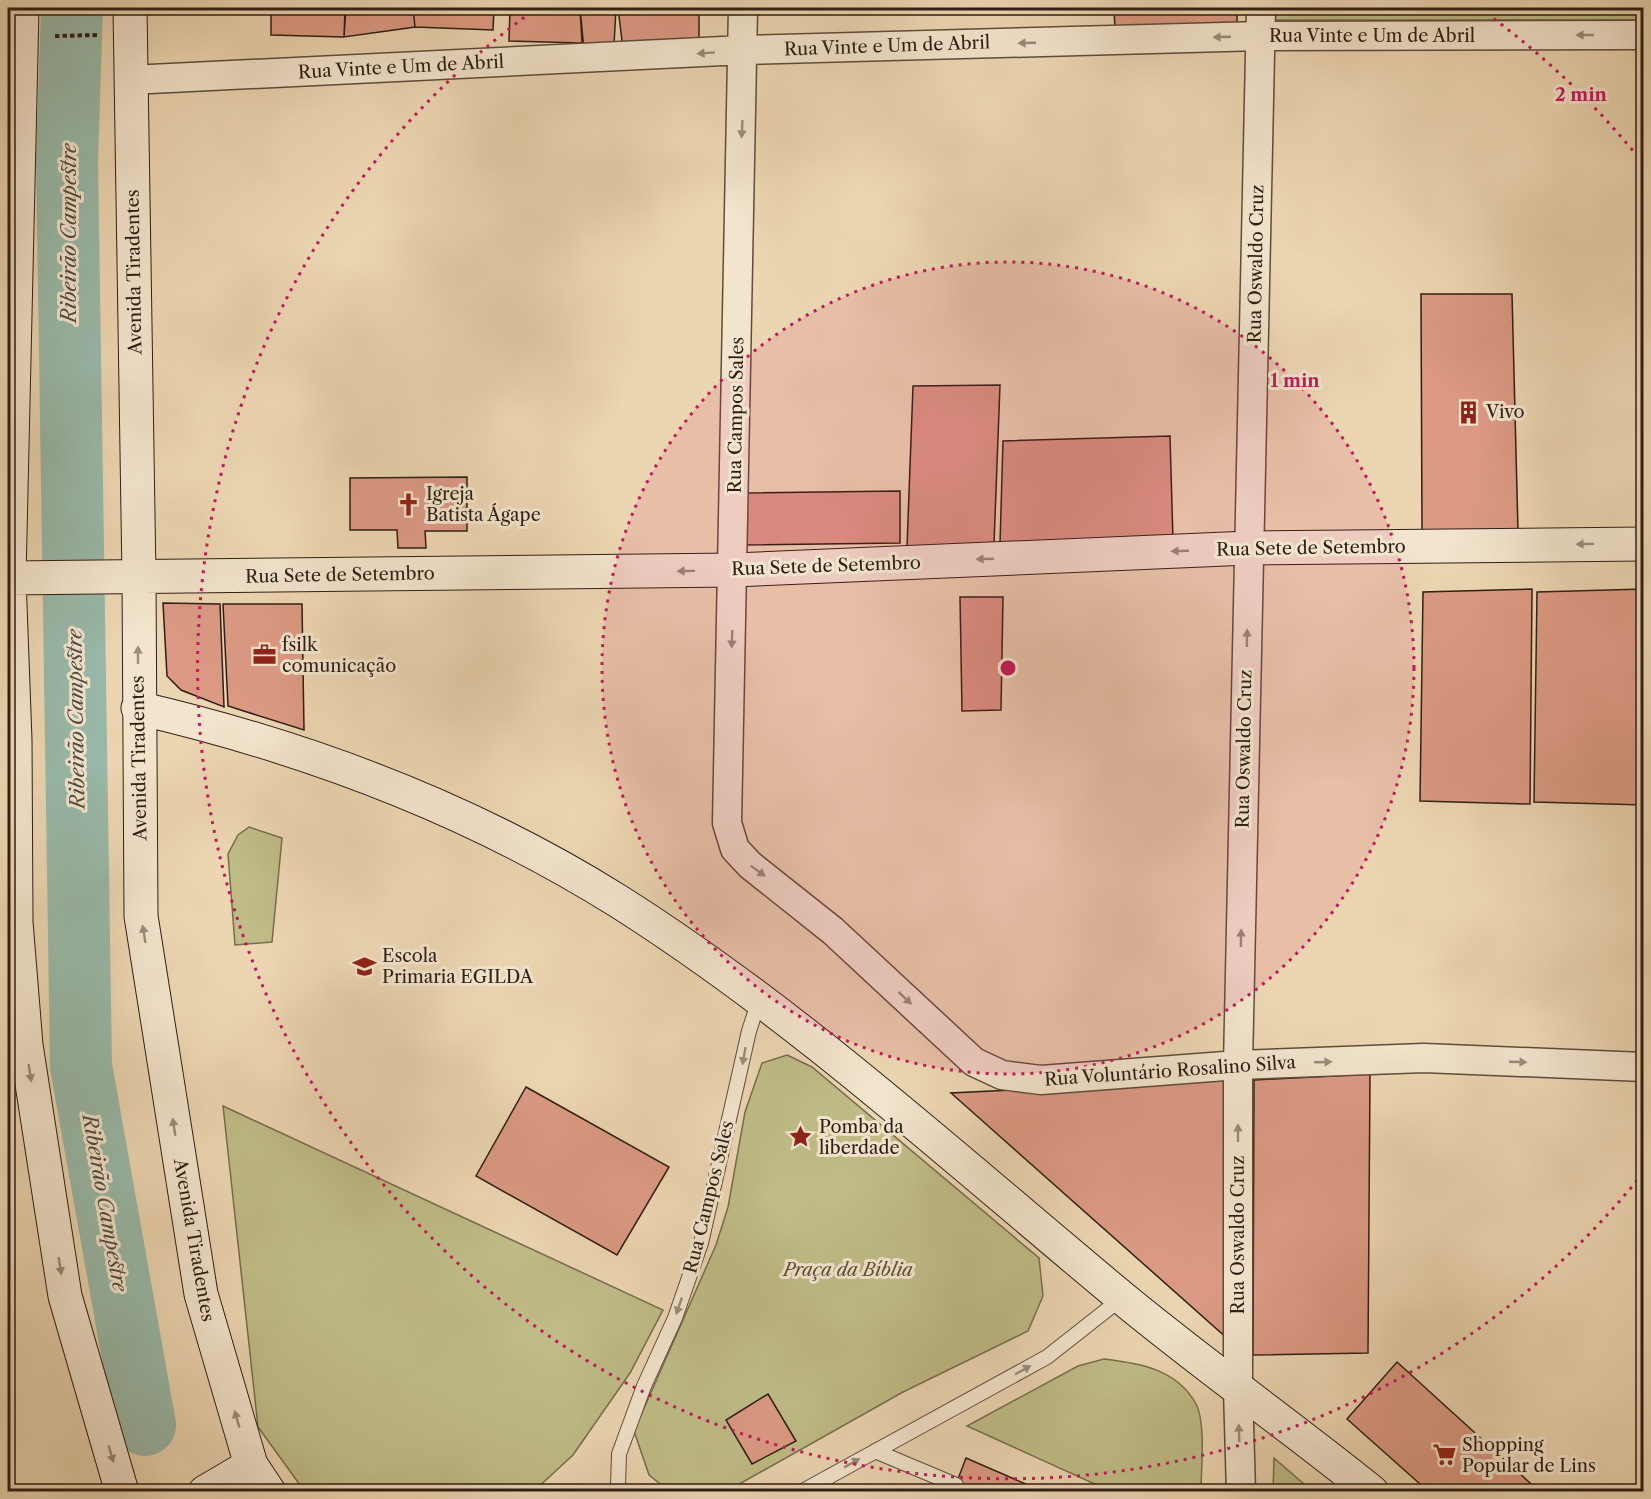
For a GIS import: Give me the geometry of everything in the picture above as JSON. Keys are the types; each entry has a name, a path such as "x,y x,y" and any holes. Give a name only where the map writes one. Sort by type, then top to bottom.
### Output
{"street":[{"name":"Rua Campos Sales","path":"727,823 734,570 743,8"},
{"name":"Rua Oswaldo Cruz","path":"1241,1491 1238,1389 1238,1065 1261,8"},
{"name":"Avenida Tiradentes","path":"129,21 124,578 138,708 141,916 201,1294 250,1465 269,1491"},
{"path":"22,22 15,70 16,922 26,1045 65,1296 122,1491"},
{"name":"Rua Vinte e Um de Abril","path":"130,80 743,50 1261,36 1644,35"},
{"name":"Rua Sete de Setembro","path":"16,578 734,570 1249,548 1644,544"},
{"path":"138,708 288,750 394,787 504,838 618,901 759,1000 854,1072 1122,1298 1372,1491"},
{"name":"Rua Voluntário Rosalino Silva","path":"727,823 735,849 750,865 833,931 974,1062 1002,1075 1041,1080 1238,1065 1424,1058 1644,1067"},
{"path":"205,1491 250,1465"}],"lane":[{"name":"Rua Campos Sales","path":"621,1491 618,1486 619,1454 644,1386 675,1318 701,1243 749,1031 759,1000"},
{"path":"801,1491 1047,1357 1122,1298"},
{"path":"876,1451 956,1485"}],"path":[{"path":"22,22 129,21"}],"green space":[{"path":"1272,8 1644,8 1643,20 1272,20"},
{"path":"249,827 282,838 272,942 235,945 228,854 238,835"},
{"name":"Praça da Bíblia","path":"787,1055 812,1067 1039,1258 1043,1296 1028,1331 903,1392 727,1491 669,1491 649,1475 634,1431 716,1245 728,1207 745,1112 762,1063"},
{"path":"223,1106 663,1310 630,1373 573,1455 534,1491 308,1492 300,1485 258,1427"},
{"path":"1104,1359 1156,1370 1168,1375 1188,1392 1196,1404 1201,1422 1201,1491 1110,1491 967,1426 1078,1366"},
{"path":"1274,1458 1312,1491 1273,1491"}],"building":[{"path":"271,8 345,8 344,37 271,35"},
{"path":"346,8 413,8 415,27 344,37"},
{"path":"413,8 494,8 493,30 415,27"},
{"path":"510,8 580,8 582,43 509,41"},
{"path":"580,8 616,8 614,45 584,50"},
{"path":"618,8 699,8 699,47 623,49"},
{"path":"1114,8 1237,8 1237,25 1115,29"},
{"name":"Vivo","path":"1421,294 1512,294 1518,531 1422,530"},
{"path":"1000,385 994,544 907,547 913,386"},
{"path":"1170,436 1173,541 1000,544 1003,441"},
{"name":"Igreja Batista Ágape","path":"467,477 467,531 425,531 426,548 398,548 397,530 350,530 350,478"},
{"path":"900,491 900,543 737,545 736,493"},
{"path":"1532,589 1530,804 1420,801 1423,592"},
{"path":"1644,589 1644,805 1534,802 1537,592"},
{"path":"960,597 1003,597 1001,710 962,711"},
{"path":"163,603 220,604 224,707 181,690 167,676"},
{"name":"fsilk comunicação","path":"223,604 302,604 304,730 228,706"},
{"path":"1370,1074 1368,1353 1253,1355 1254,1080"},
{"path":"1227,1080 1228,1339 951,1093"},
{"path":"526,1087 669,1167 617,1255 476,1176"},
{"name":"Shopping Popular de Lins","path":"1397,1362 1540,1492 1429,1492 1347,1419"},
{"path":"768,1394 796,1441 752,1464 726,1420"},
{"path":"966,1458 1044,1492 953,1492"}],"waterway":[{"name":"Ribeirão Campestre","path":"72,8 67,161 81,1066 145,1425"}],"place":[{"name":"Vivo","path":"1468,412"},
{"name":"Igreja Batista Ágape","path":"408,504"},
{"name":"fsilk comunicação","path":"264,655"},
{"name":"Escola Primaria EGILDA","path":"364,966"},
{"name":"Pomba da liberdade","path":"801,1137"},
{"name":"Shopping Popular de Lins","path":"1444,1455"}]}
